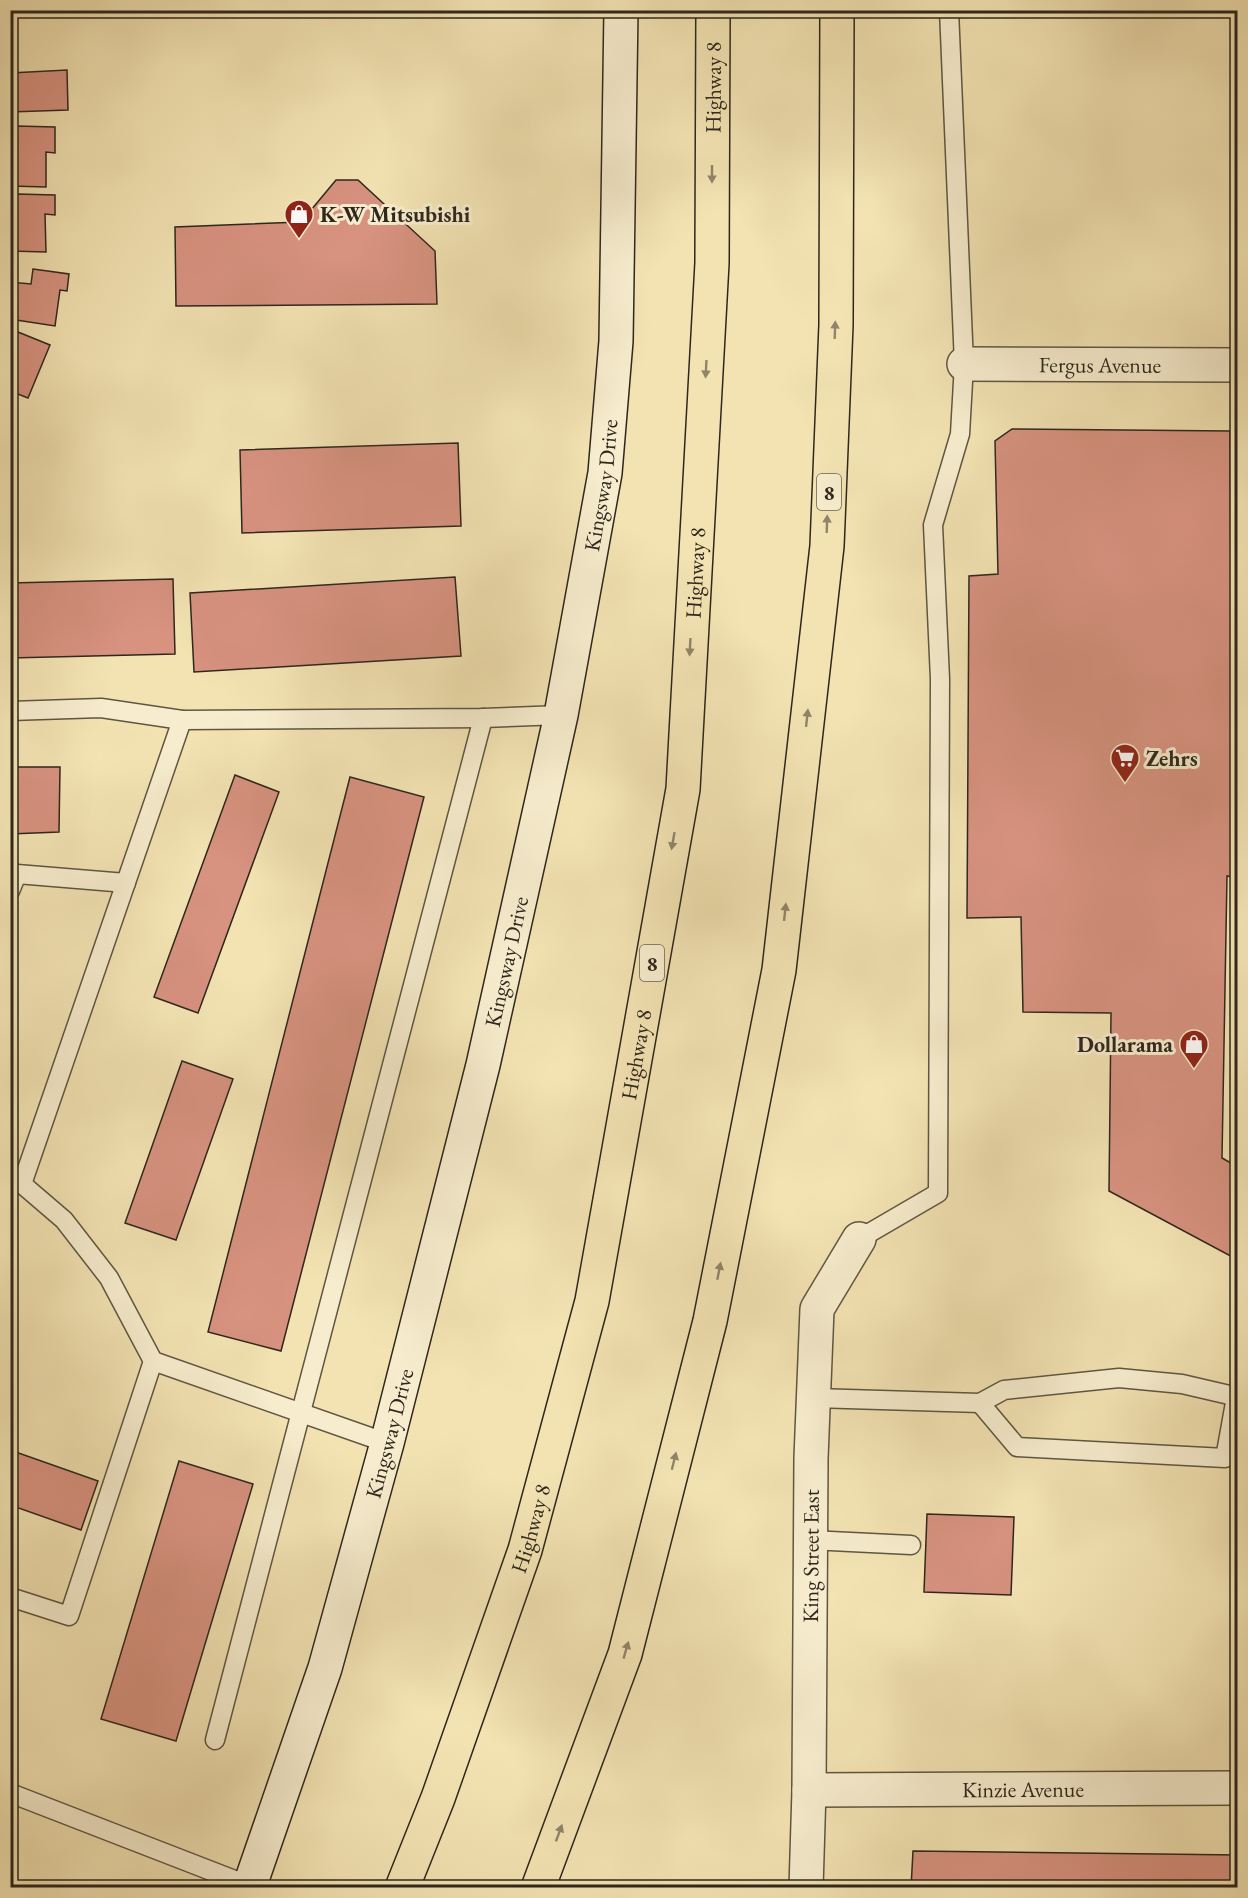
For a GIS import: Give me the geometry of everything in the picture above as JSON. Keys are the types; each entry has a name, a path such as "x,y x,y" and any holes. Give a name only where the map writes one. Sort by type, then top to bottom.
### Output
{"highway":[{"name":"Highway 8","path":"402,1887 438,1798 525,1550 592,1301 683,789 712,263 713,10"},
{"name":"8","path":"538,1887 625,1654 710,1321 779,970 826,546 836,325 837,10"}],"street":[{"name":"Kingsway Drive","path":"250,1887 325,1668 387,1443 483,1065 561,715 605,473 616,341 621,10"},
{"name":"Fergus Avenue","path":"964,364 1238,365"},
{"name":"King Street East","path":"806,1887 810,1540 817,1309 859,1239"},
{"name":"Kinzie Avenue","path":"808,1790 1238,1788"}],"lane":[{"path":"859,1239 938,1193 940,679 933,525 960,434 964,364 949,10"},
{"path":"10,711 101,708 182,720 483,718 561,715"},
{"path":"215,1740 483,718"},
{"path":"182,720 126,883 16,1182 64,1220 109,1278 153,1361 387,1443"},
{"path":"10,891 17,874 126,883"},
{"path":"10,1597 69,1616 153,1361"},
{"path":"814,1398 980,1403 1004,1390 1119,1378 1182,1384 1237,1397 1231,1463 1017,1447 980,1403"},
{"path":"810,1540 910,1545"},
{"path":"12,1797 250,1887"}],"building":[{"path":"67,70 68,110 10,112 10,73"},
{"path":"17,126 55,127 55,153 46,152 46,187 10,186 10,143 17,143"},
{"name":"K-W Mitsubishi","path":"336,180 358,180 435,251 437,304 176,306 175,227 301,222"},
{"path":"17,194 55,195 55,215 45,214 46,252 10,251 10,208 17,208"},
{"path":"33,269 69,274 67,291 60,290 55,326 10,319 10,282 31,284"},
{"path":"18,332 50,345 28,398 10,391 10,351"},
{"path":"1012,429 1230,431 1232,742 1238,743 1238,878 1227,876 1222,1158 1238,1167 1238,1260 1109,1191 1111,1013 1023,1012 1021,917 967,918 969,576 998,574 995,441"},
{"path":"458,443 461,526 242,533 240,450"},
{"path":"455,577 461,656 194,672 190,593"},
{"path":"173,579 175,654 10,658 10,583"},
{"path":"10,767 60,767 59,832 10,834"},
{"path":"235,775 279,792 198,1013 154,997"},
{"path":"350,777 424,797 281,1351 208,1332"},
{"path":"182,1061 233,1079 176,1240 125,1223"},
{"path":"10,1450 98,1481 81,1530 10,1505"},
{"path":"179,1461 253,1484 176,1741 101,1719"},
{"path":"927,1514 1014,1517 1011,1595 924,1592"},
{"path":"913,1851 1238,1855 1238,1888 911,1888"}],"place":[{"name":"K-W Mitsubishi","path":"299,240"},
{"name":"Zehrs","path":"1125,784"},
{"name":"Dollarama","path":"1194,1070"}]}
